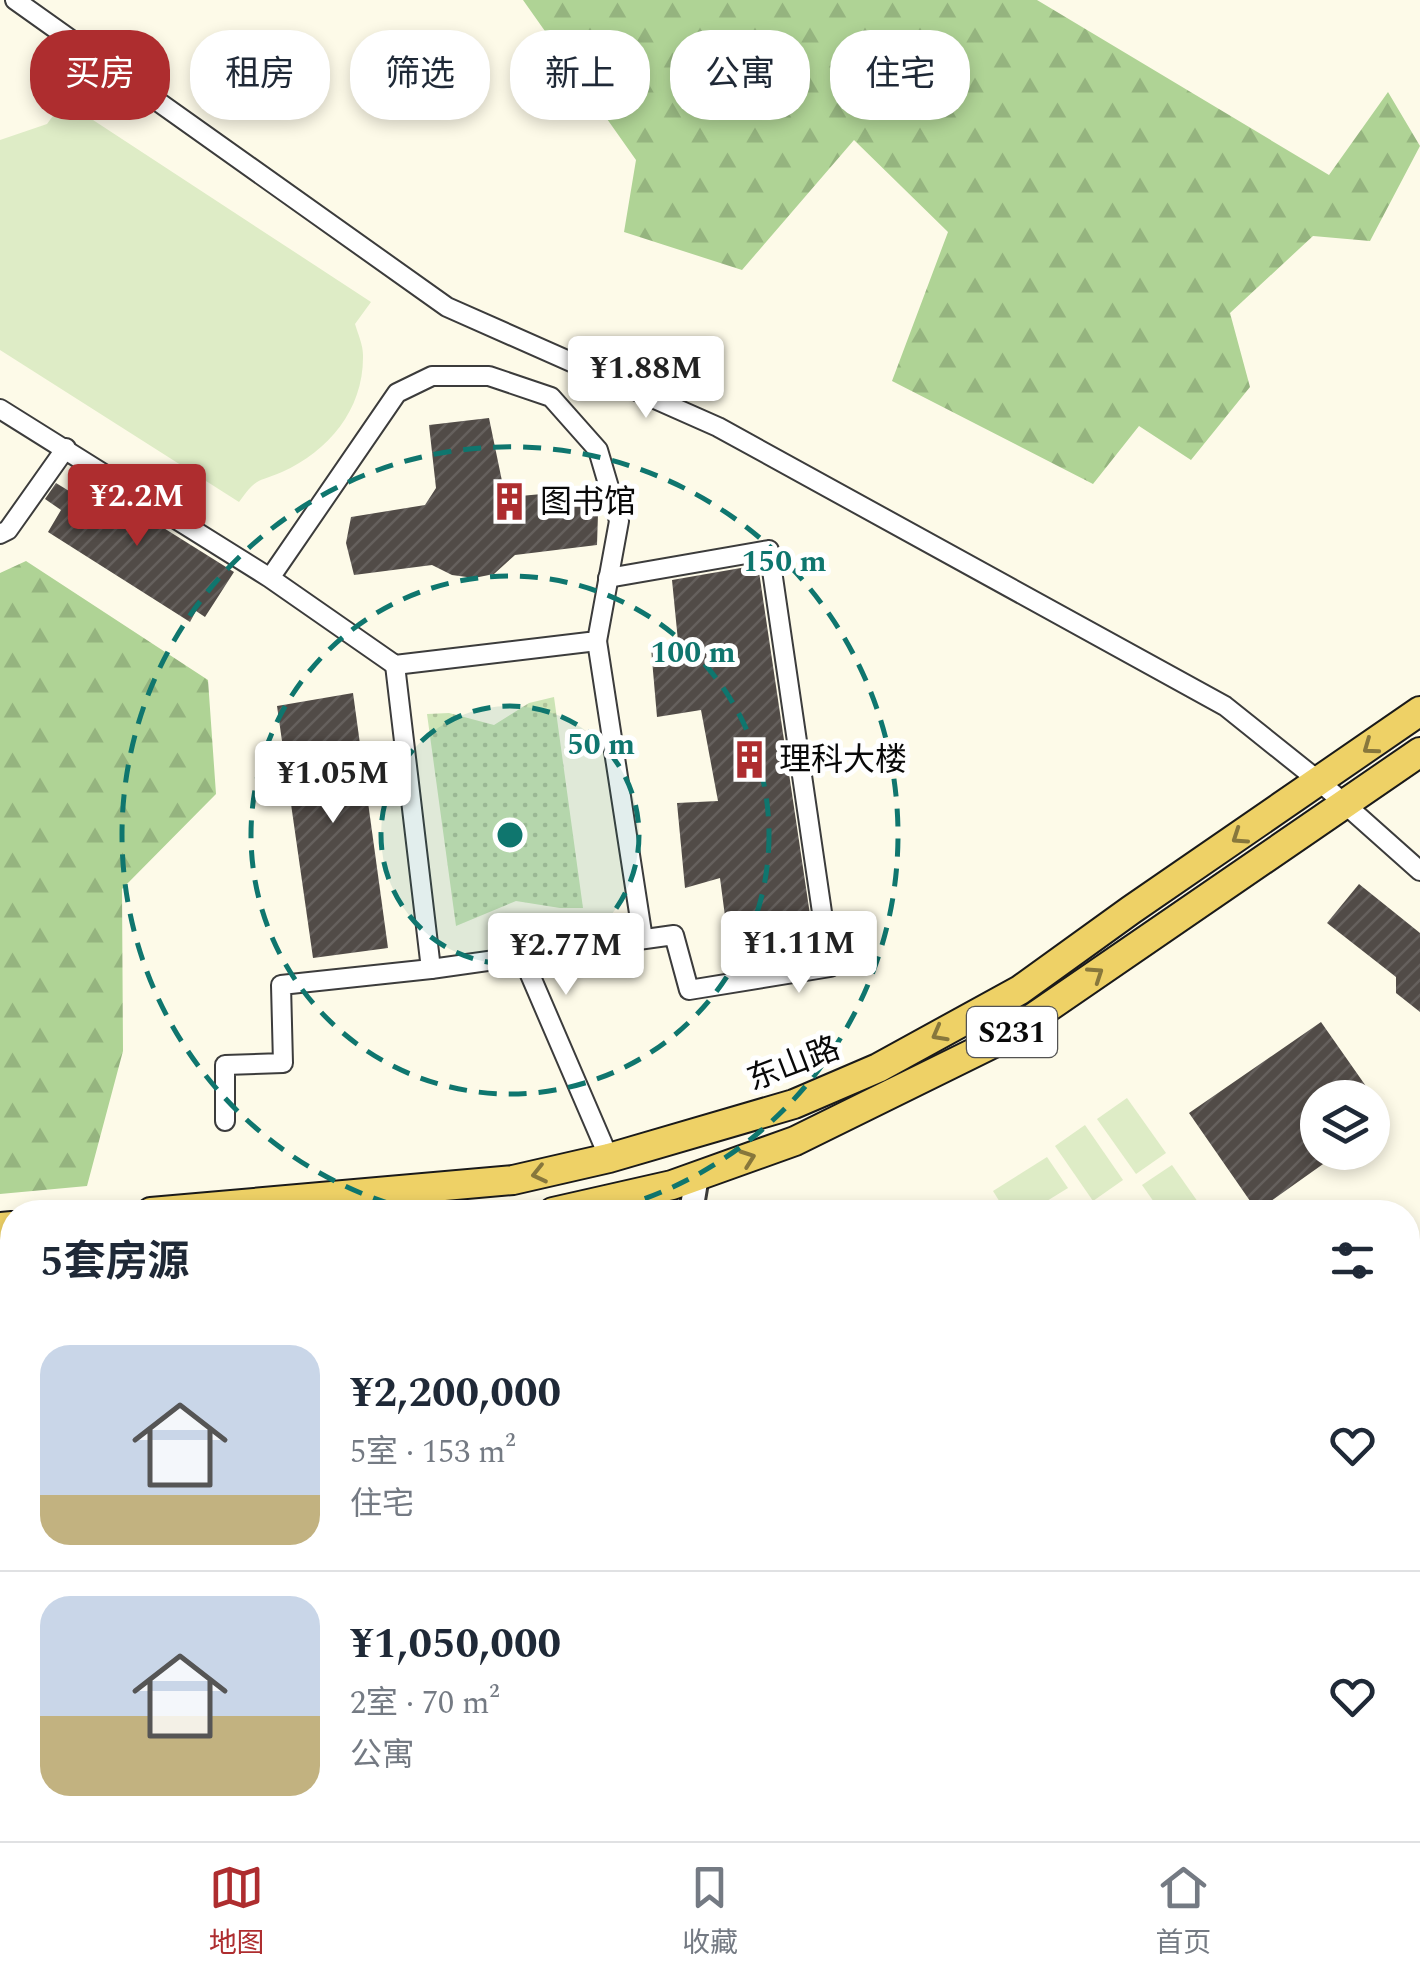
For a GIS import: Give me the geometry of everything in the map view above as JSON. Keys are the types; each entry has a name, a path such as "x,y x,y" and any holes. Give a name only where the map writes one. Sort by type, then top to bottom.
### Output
{"main road":[{"name":"东山路","path":"287,1200 513,1180 609,1158 794,1104 878,1068 1020,990 1420,711"},
{"name":"东山路","path":"606,1200 697,1176 794,1142 1002,1038 1420,752"}],"street":[{"path":"15,0 447,306 735,436 1225,706 1320,782 1420,871"},
{"path":"270,578 397,393 432,376 489,376 551,396 598,450 618,521 596,641 643,939"},
{"path":"5,411 270,578 395,665 596,641"},
{"path":"0,534 8,530 66,448"},
{"path":"225,1122 225,1065 283,1063 281,985 674,936 689,990 830,967 769,550 608,578"},
{"path":"395,665 431,969"},
{"path":"522,956 609,1158"},
{"path":"693,1200 697,1176"}],"green space":[{"path":"523,0 1037,0 1329,175 1388,92 1420,146 1370,241 1313,236 1230,313 1250,387 1191,460 1139,426 1093,484 892,381 948,232 854,140 742,270 624,232 636,160 608,120 650,120 650,30 544,30"},
{"path":"50,120 93,120 371,302 355,324 363,351 362,375 340,426 315,452 258,482 239,502 0,350 0,140"},
{"path":"26,561 208,680 216,794 122,889 123,1051 87,1186 0,1194 0,573"},
{"path":"554,697 583,908 516,901 456,926 427,714 449,713 494,725 529,703"},
{"path":"1127,1098 1166,1153 1136,1174 1097,1119"},
{"path":"1085,1125 1123,1180 1092,1200 1055,1146"},
{"path":"1047,1157 1068,1188 1048,1200 999,1200 993,1191"},
{"path":"1172,1165 1197,1200 1153,1200 1142,1185"}],"building":[{"name":"图书馆","path":"489,418 502,481 520,496 586,490 598,514 597,545 515,555 494,574 474,578 452,575 432,565 354,575 346,543 351,517 425,505 436,488 429,425"},
{"path":"79,475 234,572 205,617 196,611 190,622 48,532 61,510 45,499 56,483 69,491"},
{"name":"理科大楼","path":"758,565 813,935 729,947 720,878 685,888 677,803 718,801 701,710 657,717 651,648 678,641 672,580"},
{"path":"353,693 388,948 313,958 277,706"},
{"path":"1359,884 1420,933 1420,1012 1396,993 1396,977 1327,923"},
{"path":"1321,1022 1362,1080 1300,1080 1300,1170 1315,1170 1272,1200 1249,1200 1189,1113"}],"place":[{"name":"图书馆","path":"510,501"},
{"name":"理科大楼","path":"749,759"}]}
